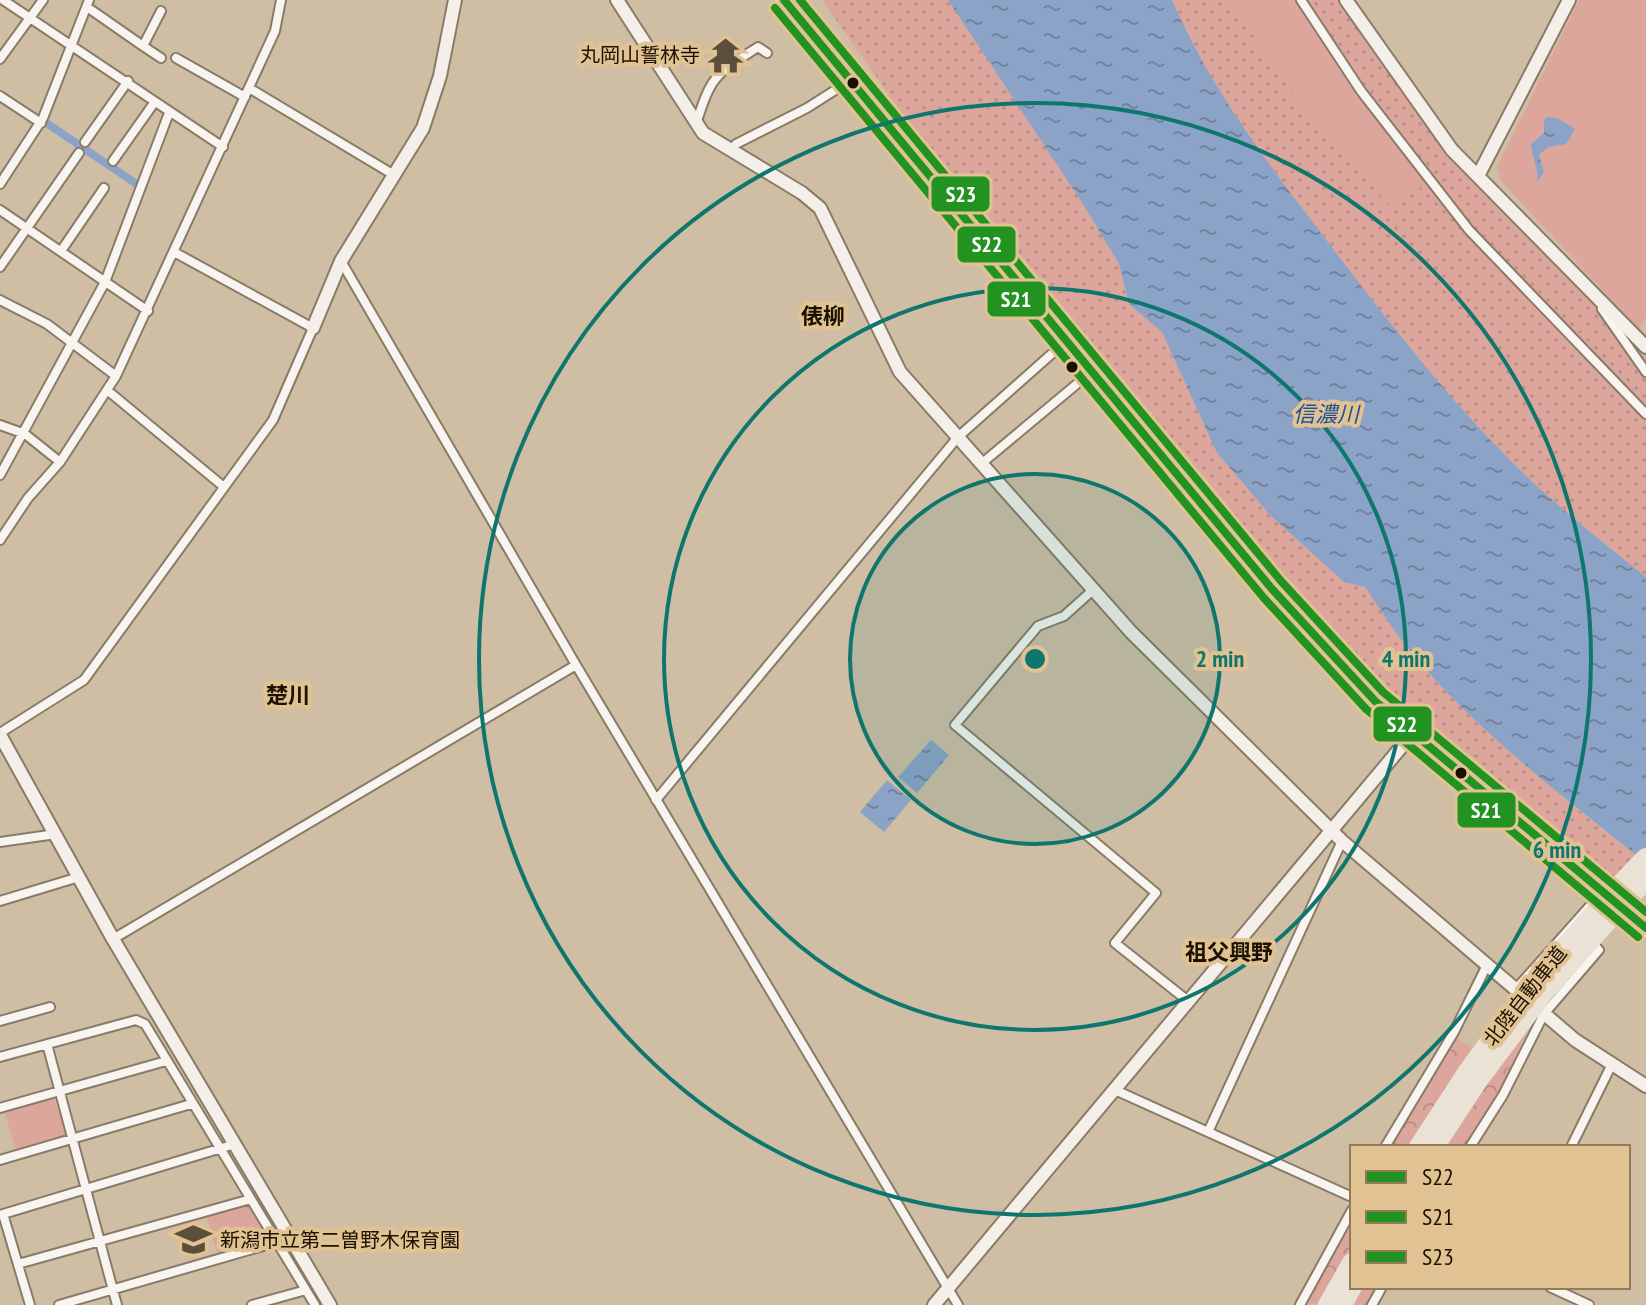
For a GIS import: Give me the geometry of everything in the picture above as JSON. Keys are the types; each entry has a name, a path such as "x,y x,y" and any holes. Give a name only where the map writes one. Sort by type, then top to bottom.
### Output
{"highway":[{"name":"北陸自動車道","path":"1435,1145 1472,1077 1533,983 1646,858"},
{"name":"北陸自動車道","path":"1421,1145 1472,1077 1544,992 1646,880"},
{"path":"1328,1305 1350,1266"}],"main road":[{"path":"784,0 1272,589 1375,701 1646,928"}],"street":[{"path":"0,59 43,0"},
{"path":"0,540 28,498 60,462 116,376 275,31 281,0"},
{"path":"330,1305 113,939 1,736 84,680 273,420 341,261 430,110 455,0"},
{"path":"1301,0 1361,91 1469,230 1646,414"},
{"path":"1346,0 1452,150 1586,285 1641,351 1646,362"},
{"path":"1479,174 1569,0"},
{"path":"620,2 695,125 730,151 802,193 820,208 894,362 1093,590 1193,695 1342,841 1544,1014 1646,1086"},
{"path":"4,3 128,81 154,103 223,147"},
{"path":"0,184 41,123 88,3 161,58"},
{"path":"143,46 161,11"},
{"path":"695,125 708,83 718,72 758,47 767,53"},
{"path":"176,58 247,92 394,175"},
{"path":"730,151 736,144 807,108 851,80"},
{"path":"85,142 128,81"},
{"path":"0,96 41,123"},
{"path":"113,161 154,103"},
{"path":"0,475 105,282 169,113"},
{"path":"0,267 79,153"},
{"path":"61,251 104,188"},
{"path":"0,210 148,311"},
{"path":"174,252 313,328"},
{"path":"341,261 576,665 958,1305"},
{"path":"0,300 72,342 116,376"},
{"path":"656,800 958,437 1065,342"},
{"path":"1641,351 1646,372"},
{"path":"981,464 1090,373"},
{"path":"107,390 224,487"},
{"path":"0,425 25,434 60,462"},
{"path":"1093,590 1064,616 1038,626 955,725 1156,893 1115,943 1188,1001"},
{"path":"113,939 576,665"},
{"path":"934,1305 1413,733"},
{"path":"0,842 56,834"},
{"path":"1208,1132 1342,841"},
{"path":"0,901 79,877"},
{"path":"1515,990 1602,894"},
{"path":"1471,1145 1503,1095 1544,1014 1599,950 1572,925"},
{"path":"1386,1145 1454,1032 1487,965"},
{"path":"0,1021 50,1007"},
{"path":"0,1057 136,1020 145,1024 315,1305"},
{"path":"47,1044 117,1305"},
{"path":"0,1108 166,1061"},
{"path":"1572,1145 1612,1064"},
{"path":"1115,1090 1350,1196"},
{"path":"0,1160 191,1104"},
{"path":"30,1305 1,1214 235,1144"},
{"path":"18,1264 251,1199"},
{"path":"1300,1305 1350,1214"},
{"path":"59,1305 277,1242"},
{"path":"1554,1289 1589,1305"},
{"path":"256,1304 306,1290"}],"green space":[{"path":"822,0 948,0 1119,264 1128,301 1162,332 1217,453 1271,516 1344,582 1365,587 1409,649 1475,717 1566,800 1638,857 1606,890 1378,693 1334,648 1163,450 986,232"},
{"path":"1172,0 1342,0 1412,99 1646,352 1646,577 1539,488 1478,427 1421,361 1255,144 1218,88"},
{"path":"1229,0 1292,0 1427,182 1393,210 1291,92"},
{"path":"1579,0 1646,0 1646,319 1639,329 1501,181 1497,167"},
{"path":"1534,1017 1494,1101 1464,1145 1444,1145"},
{"path":"1457,1038 1472,1048 1419,1129 1415,1127 1418,1131 1409,1145 1391,1145"},
{"path":"53,1096 67,1134 62,1139 16,1151 4,1110"},
{"path":"246,1203 270,1237 268,1241 218,1255 206,1215"},
{"path":"1350,1220 1350,1249 1320,1303 1304,1305"},
{"path":"1360,1289 1376,1289 1367,1305 1351,1305"}],"water":[{"name":"信濃川","path":"948,0 1172,0 1218,88 1255,144 1421,361 1478,427 1539,488 1646,577 1646,863 1490,734 1402,641 1365,587 1344,582 1271,516 1217,453 1162,332 1129,304 1119,264"},
{"path":"1557,118 1575,129 1566,144 1548,147 1539,155 1544,172 1537,182 1531,144 1544,133 1544,120"},
{"path":"931,740 949,755 917,793 898,777"},
{"path":"887,780 911,800 884,832 860,812"}],"waterway":[{"path":"39,118 138,185"}],"transit line":[{"name":"S22","path":"784,0 1272,589 1375,701 1646,928"},
{"name":"S23","path":"800,0 1281,581 1383,692 1646,912"},
{"name":"S21","path":"775,8 1263,597 1366,709 1638,937"}],"place":[{"name":"丸岡山誓林寺","path":"726,55"},
{"name":"新潟市立第二曽野木保育園","path":"194,1240"}],"district":[{"name":"俵柳","path":"823,316"},
{"name":"楚川","path":"288,695"},
{"name":"祖父興野","path":"1229,952"}]}
